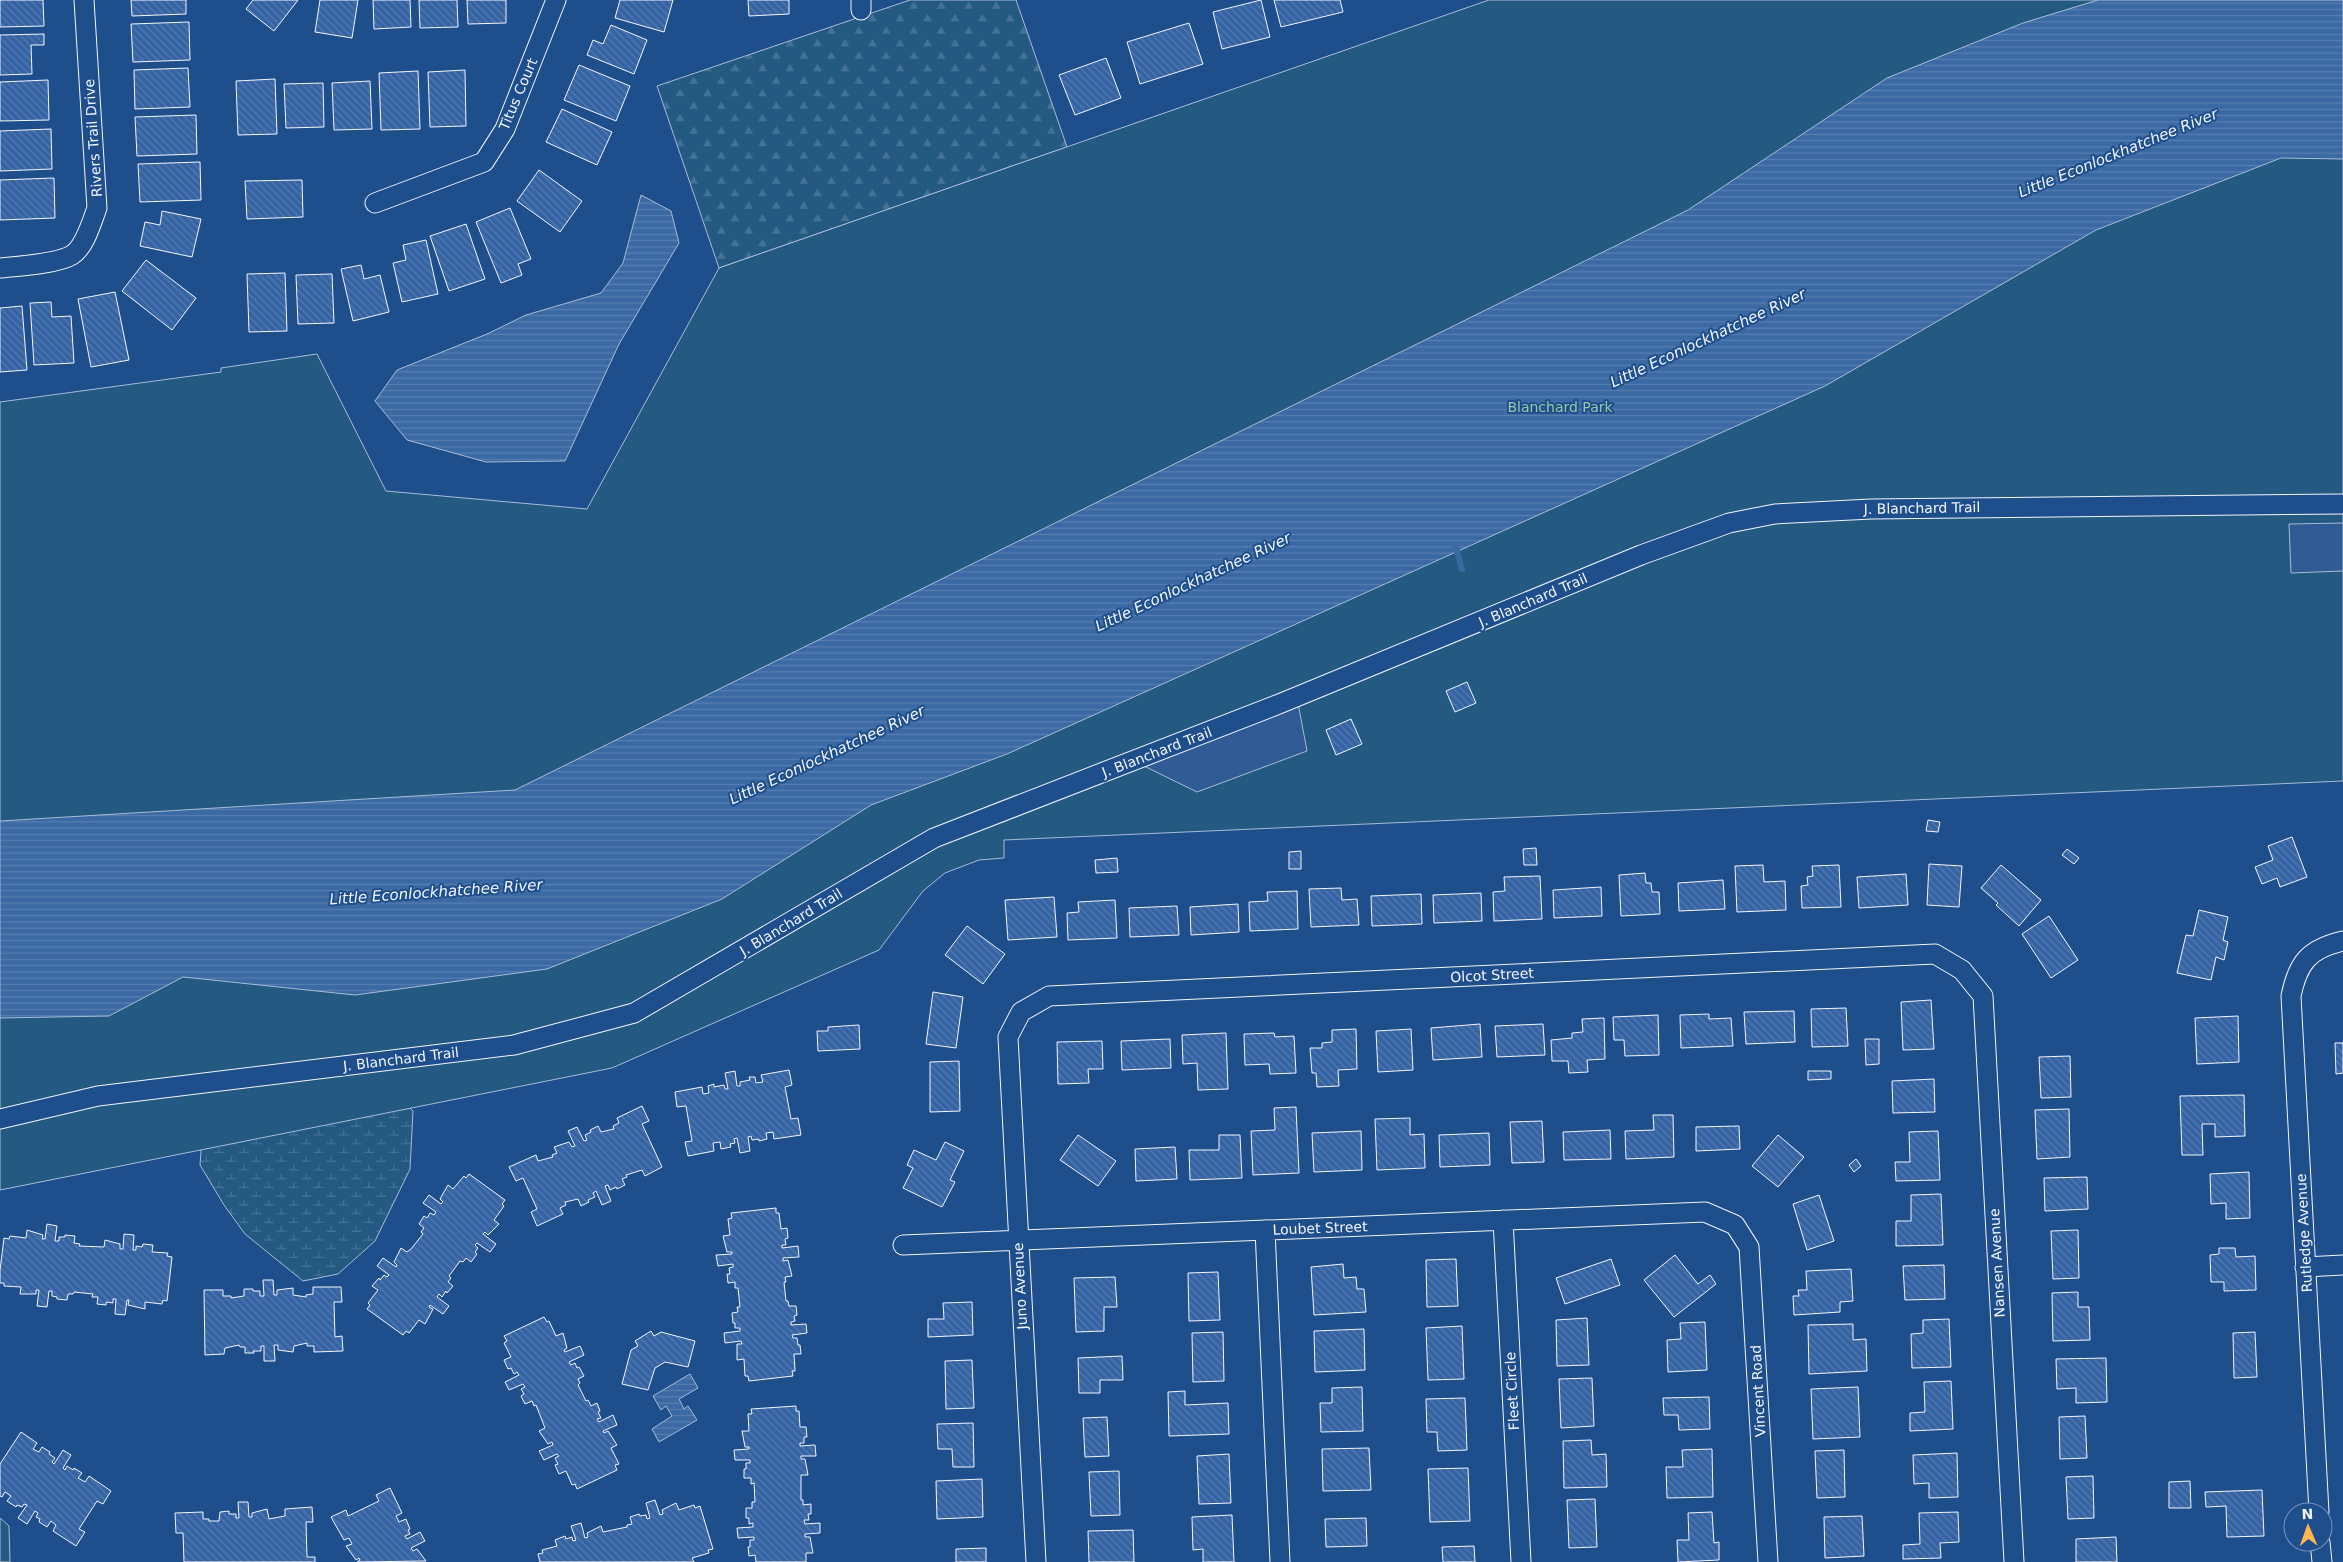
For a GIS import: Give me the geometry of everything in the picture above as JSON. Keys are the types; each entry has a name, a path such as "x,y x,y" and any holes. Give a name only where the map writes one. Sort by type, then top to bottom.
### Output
{"street":[{"name":"Rivers Trail Drive","path":"0,268 47,262 73,255 87,237 97,208 84,0"},
{"name":"Titus Court","path":"376,203 484,162 505,129 556,0"},
{"name":"J. Blanchard Trail","path":"0,1119 98,1096 514,1046 634,1013 934,838 1279,704 1640,555 1729,523 1775,514 1871,509 2343,504"},
{"name":"Rutledge Avenue","path":"2318,1502 2292,996 2296,973 2307,958 2324,946 2343,941"},
{"name":"Olcot Street","path":"1021,1012 1049,996 1936,954 1962,970"},
{"name":"Nansen Avenue","path":"1962,970 1983,996 2014,1562"},
{"name":"Juno Avenue","path":"1021,1012 1008,1037 1036,1562"},
{"name":"Loubet Street","path":"903,1246 1705,1212 1735,1225"},
{"name":"Fleet Circle","path":"1503,1220 1521,1562"},
{"name":"Vincent Road","path":"1735,1225 1749,1247 1768,1562"},
{"path":"1265,1230 1280,1562"},
{"path":"2306,1267 2343,1265"}],"green space":[{"path":"910,0 1016,0 1067,147 719,268 657,86"},
{"name":"Blanchard Park","path":"1489,0 2343,0 2343,781 1004,840 1004,858 979,860 945,873 923,891 879,950 612,1068 0,1190 0,402 221,372 221,368 317,354 386,491 587,509 719,268"},
{"path":"404,1102 413,1111 410,1169 375,1241 338,1274 303,1281 245,1234 224,1205 200,1165 202,1137"},
{"path":"0,1518 9,1526 10,1562 0,1562"}],"shaded area":[{"path":"2343,523 2343,571 2291,573 2289,524"},
{"path":"1298,703 1307,751 1197,792 1144,766"}],"water":[{"name":"Little Econlockhatchee River","path":"2098,0 2343,0 2343,159 2281,158 2096,230 1825,386 1007,754 871,805 722,899 547,969 355,995 183,977 109,1016 0,1018 0,821 515,790 1688,210 1887,78 2023,23"},
{"path":"641,195 671,211 679,243 619,344 565,461 486,462 407,440 375,401 397,370 487,334 526,315 601,293 623,263"},
{"path":"690,1374 698,1388 679,1399 684,1409 688,1406 697,1420 659,1442 652,1429 672,1416 666,1406 661,1410 653,1396"}],"building":[{"path":"0,0 43,0 44,26 0,27"},
{"path":"131,0 186,0 186,14 132,16"},
{"path":"253,0 298,0 274,31 246,9"},
{"path":"320,0 358,0 352,38 315,32"},
{"path":"373,0 410,0 411,27 374,29"},
{"path":"419,0 457,0 458,27 420,28"},
{"path":"467,0 506,0 506,23 468,24"},
{"path":"620,0 673,0 664,32 615,18"},
{"path":"748,0 789,0 789,14 749,16"},
{"path":"1261,0 1270,37 1222,49 1213,12"},
{"path":"1274,0 1340,0 1343,12 1281,27"},
{"path":"189,22 190,60 133,62 131,24"},
{"path":"1189,23 1203,64 1140,84 1127,42"},
{"path":"611,25 647,40 634,74 587,55 593,40 603,44"},
{"path":"44,34 44,45 31,45 32,74 0,75 0,35"},
{"path":"1106,58 1121,98 1075,115 1059,75"},
{"path":"579,65 630,86 616,121 564,100"},
{"path":"188,68 190,107 135,109 134,70"},
{"path":"465,70 466,126 430,127 428,72"},
{"path":"418,71 420,129 381,130 379,73"},
{"path":"275,79 277,134 238,135 236,81"},
{"path":"48,80 49,120 0,121 0,82"},
{"path":"370,81 372,129 334,130 332,83"},
{"path":"323,83 324,127 286,128 284,84"},
{"path":"562,109 612,132 597,165 546,142"},
{"path":"196,115 197,154 137,156 135,117"},
{"path":"51,129 52,169 0,171 0,131"},
{"path":"200,162 201,200 140,202 138,164"},
{"path":"539,170 582,201 560,232 517,201"},
{"path":"54,178 55,218 0,220 0,180"},
{"path":"302,180 303,217 247,219 245,181"},
{"path":"510,208 531,259 518,264 522,275 501,283 476,222"},
{"path":"162,211 201,219 192,257 140,246 145,222 160,225"},
{"path":"466,224 485,279 449,291 430,236"},
{"path":"426,240 438,294 402,302 393,263 406,260 403,245"},
{"path":"146,260 196,298 172,330 122,291"},
{"path":"361,265 364,279 380,275 389,312 353,321 341,269"},
{"path":"285,273 287,331 249,332 247,274"},
{"path":"332,274 334,323 298,324 296,275"},
{"path":"115,292 129,360 91,367 78,299"},
{"path":"51,302 52,317 71,316 74,363 34,365 30,303"},
{"path":"22,306 27,370 0,372 0,308"},
{"path":"1467,682 1476,703 1455,712 1446,691"},
{"path":"1351,719 1362,744 1336,755 1326,730"},
{"path":"1928,820 1940,822 1938,832 1926,831"},
{"path":"2292,837 2307,877 2280,887 2277,878 2262,884 2255,867 2273,860 2268,846"},
{"path":"1536,848 1537,865 1524,865 1523,849"},
{"path":"2067,849 2079,858 2074,864 2062,855"},
{"path":"1301,851 1301,869 1289,869 1289,852"},
{"path":"1117,858 1118,872 1096,873 1095,860"},
{"path":"1929,864 1962,866 1959,907 1927,905"},
{"path":"1763,865 1764,882 1785,881 1786,910 1737,912 1735,866"},
{"path":"1839,865 1841,907 1802,908 1801,886 1808,885 1807,877 1813,876 1812,866"},
{"path":"2001,865 2041,900 2019,926 1981,888"},
{"path":"1645,873 1646,883 1651,883 1652,892 1659,892 1660,914 1621,916 1619,875"},
{"path":"1906,874 1908,905 1859,908 1857,877"},
{"path":"1540,876 1542,919 1494,921 1493,892 1505,891 1504,877"},
{"path":"1723,880 1725,909 1679,911 1678,883"},
{"path":"1601,887 1602,916 1554,918 1553,890"},
{"path":"1341,888 1342,900 1357,899 1359,925 1311,927 1309,889"},
{"path":"1297,891 1298,929 1250,931 1249,902 1268,901 1267,892"},
{"path":"1481,893 1482,921 1434,923 1433,895"},
{"path":"1421,894 1422,924 1372,926 1371,896"},
{"path":"1054,897 1057,937 1008,940 1005,900"},
{"path":"1115,900 1117,938 1068,940 1067,913 1079,912 1078,902"},
{"path":"1238,904 1239,932 1191,935 1190,907"},
{"path":"1177,906 1179,935 1130,937 1129,908"},
{"path":"2199,910 2228,917 2223,940 2228,942 2224,960 2216,957 2211,980 2177,973 2186,935 2193,936"},
{"path":"2049,916 2078,960 2051,978 2022,934"},
{"path":"967,926 1005,954 983,984 945,955"},
{"path":"933,992 963,997 956,1048 926,1044"},
{"path":"1931,1000 1934,1049 1903,1050 1901,1002"},
{"path":"1846,1008 1848,1046 1812,1047 1811,1009"},
{"path":"1794,1011 1795,1042 1746,1044 1744,1012"},
{"path":"1709,1014 1709,1019 1731,1018 1733,1046 1681,1048 1680,1015"},
{"path":"1658,1015 1659,1055 1625,1056 1624,1040 1614,1040 1613,1017"},
{"path":"2238,1016 2239,1062 2197,1064 2195,1018"},
{"path":"1604,1018 1605,1059 1587,1060 1588,1072 1569,1073 1568,1061 1552,1061 1551,1040 1572,1038 1572,1033 1583,1032 1582,1019"},
{"path":"1480,1024 1482,1057 1433,1060 1431,1028"},
{"path":"1543,1024 1545,1055 1497,1057 1495,1026"},
{"path":"859,1025 860,1049 818,1051 817,1031 828,1031 828,1027"},
{"path":"1356,1029 1357,1069 1338,1070 1339,1086 1317,1087 1316,1073 1312,1073 1310,1048 1322,1048 1322,1043 1332,1042 1332,1030"},
{"path":"1411,1029 1413,1070 1378,1072 1376,1031"},
{"path":"1226,1033 1228,1089 1198,1090 1197,1063 1183,1064 1182,1035"},
{"path":"1274,1033 1275,1037 1294,1036 1296,1073 1270,1074 1269,1064 1245,1065 1244,1034"},
{"path":"1170,1039 1171,1068 1122,1070 1121,1041"},
{"path":"1865,1039 1879,1039 1879,1064 1866,1065"},
{"path":"1102,1041 1103,1069 1088,1069 1089,1083 1058,1084 1057,1042"},
{"path":"2335,1043 2343,1043 2343,1073 2336,1074"},
{"path":"2070,1056 2071,1097 2041,1098 2039,1057"},
{"path":"959,1061 960,1111 930,1112 930,1062"},
{"path":"789,1070 792,1085 785,1087 791,1119 798,1118 801,1135 774,1139 773,1132 766,1133 767,1139 759,1141 759,1139 752,1140 751,1136 748,1137 750,1151 740,1153 737,1138 734,1139 735,1143 730,1144 731,1147 721,1149 720,1142 713,1143 714,1151 688,1156 685,1142 692,1141 686,1106 677,1107 675,1092 702,1087 703,1094 709,1093 708,1086 714,1084 714,1087 724,1085 725,1089 728,1089 725,1073 735,1071 737,1086 740,1086 740,1082 750,1080 749,1077 755,1077 756,1083 763,1082 761,1075"},
{"path":"1808,1071 1831,1071 1831,1079 1808,1080"},
{"path":"1934,1079 1935,1112 1893,1113 1892,1081"},
{"path":"2244,1095 2245,1136 2215,1137 2215,1124 2202,1124 2203,1155 2182,1155 2180,1096"},
{"path":"642,1106 649,1121 642,1124 662,1167 645,1176 642,1170 626,1175 627,1177 622,1179 625,1185 617,1189 616,1187 610,1190 608,1185 605,1186 611,1201 602,1205 596,1191 593,1193 595,1197 581,1206 578,1199 565,1202 566,1205 560,1208 563,1214 537,1226 531,1212 537,1209 523,1178 516,1181 509,1167 536,1155 538,1161 553,1157 552,1155 557,1153 554,1147 569,1142 572,1147 575,1146 568,1131 577,1127 584,1141 587,1140 585,1135 591,1132 590,1130 598,1126 601,1132 614,1129 613,1126 619,1123 617,1118"},
{"path":"1296,1107 1299,1173 1253,1175 1251,1131 1275,1130 1274,1108"},
{"path":"2069,1109 2070,1157 2037,1159 2035,1110"},
{"path":"1653,1115 1673,1115 1674,1157 1626,1159 1625,1131 1654,1130"},
{"path":"1410,1118 1410,1135 1424,1134 1425,1168 1377,1170 1375,1119"},
{"path":"1542,1121 1544,1162 1512,1163 1510,1122"},
{"path":"1739,1126 1740,1149 1696,1151 1696,1127"},
{"path":"1610,1130 1611,1159 1564,1160 1563,1132"},
{"path":"1361,1131 1362,1170 1314,1172 1312,1133"},
{"path":"1938,1131 1940,1180 1896,1181 1895,1162 1910,1162 1909,1132"},
{"path":"1489,1133 1490,1165 1440,1167 1439,1135"},
{"path":"1078,1135 1116,1161 1098,1186 1060,1160"},
{"path":"1219,1135 1240,1135 1242,1178 1190,1180 1189,1150 1219,1150"},
{"path":"1778,1135 1804,1157 1778,1187 1752,1166"},
{"path":"945,1142 964,1151 950,1180 955,1182 942,1207 903,1188 913,1168 907,1165 914,1150 936,1160"},
{"path":"1175,1147 1177,1179 1136,1181 1135,1149"},
{"path":"1856,1159 1861,1166 1854,1172 1849,1165"},
{"path":"2249,1172 2250,1218 2226,1219 2226,1203 2211,1204 2210,1174"},
{"path":"469,1174 505,1200 502,1204 504,1206 494,1220 499,1224 488,1235 485,1232 483,1234 496,1244 490,1252 477,1243 475,1245 478,1248 475,1252 477,1254 471,1262 466,1258 463,1262 460,1261 449,1276 451,1278 448,1282 453,1286 442,1297 439,1294 437,1297 449,1306 443,1314 430,1305 429,1307 433,1309 425,1324 419,1320 409,1333 406,1331 403,1335 367,1309 370,1305 368,1303 378,1290 372,1286 379,1278 380,1280 384,1275 387,1277 389,1275 377,1266 383,1258 396,1267 397,1265 394,1262 401,1248 407,1252 423,1234 421,1232 424,1228 419,1224 424,1216 427,1218 430,1213 434,1215 436,1212 423,1203 429,1195 441,1204 443,1202 440,1199 448,1185 453,1189 464,1176 466,1178"},
{"path":"2087,1177 2088,1209 2045,1211 2044,1178"},
{"path":"1941,1194 1943,1245 1896,1246 1896,1221 1911,1221 1911,1195"},
{"path":"1819,1195 1834,1241 1807,1250 1793,1204"},
{"path":"776,1208 776,1213 779,1213 781,1229 787,1228 788,1238 785,1239 786,1245 782,1245 782,1248 798,1246 799,1257 783,1258 783,1261 788,1260 792,1276 785,1277 786,1301 788,1301 789,1306 796,1306 797,1315 794,1316 795,1321 791,1322 791,1325 806,1324 807,1333 792,1335 793,1338 797,1338 801,1354 794,1354 795,1371 792,1371 793,1376 749,1381 748,1376 745,1376 744,1359 737,1360 737,1344 742,1344 741,1341 725,1343 724,1333 740,1331 740,1328 735,1328 732,1313 738,1312 737,1307 740,1307 738,1288 735,1288 735,1282 728,1283 727,1274 730,1274 729,1268 733,1267 733,1264 718,1266 716,1255 732,1254 732,1252 727,1252 723,1236 730,1235 728,1219 732,1218 731,1213"},
{"path":"47,1224 57,1226 55,1241 59,1241 59,1237 65,1237 65,1235 75,1236 74,1243 80,1244 79,1246 104,1247 105,1240 120,1244 120,1249 123,1249 124,1234 134,1235 133,1250 136,1250 136,1246 142,1247 143,1244 153,1245 152,1252 168,1253 167,1256 172,1257 167,1301 163,1300 162,1304 145,1302 145,1309 128,1305 129,1300 127,1300 125,1315 115,1314 116,1299 113,1299 113,1303 106,1302 106,1305 97,1304 98,1297 92,1297 93,1294 74,1292 73,1294 68,1294 67,1300 57,1299 57,1297 52,1296 52,1291 49,1291 47,1307 37,1306 39,1290 36,1290 36,1294 20,1294 21,1287 4,1286 4,1283 0,1283 0,1270 4,1238 9,1239 10,1236 26,1238 27,1230 43,1235 42,1239 45,1239"},
{"path":"2078,1230 2079,1278 2053,1279 2051,1231"},
{"path":"2219,1248 2235,1248 2236,1257 2255,1256 2256,1290 2224,1291 2224,1282 2211,1282 2210,1255 2219,1254"},
{"path":"1675,1255 1698,1284 1710,1275 1716,1284 1674,1317 1644,1280"},
{"path":"1456,1259 1458,1306 1427,1307 1426,1260"},
{"path":"1611,1259 1620,1285 1565,1304 1556,1278"},
{"path":"1343,1264 1344,1278 1356,1277 1357,1289 1364,1289 1366,1312 1314,1315 1311,1267"},
{"path":"1944,1265 1945,1299 1905,1300 1903,1266"},
{"path":"1851,1269 1853,1301 1840,1302 1840,1312 1794,1315 1793,1296 1799,1296 1798,1290 1807,1290 1806,1271"},
{"path":"1218,1272 1220,1320 1189,1321 1188,1273"},
{"path":"1115,1277 1117,1307 1104,1307 1104,1331 1076,1332 1074,1278"},
{"path":"263,1280 273,1280 274,1295 277,1295 277,1290 293,1288 293,1295 306,1297 306,1295 313,1294 313,1287 341,1287 342,1302 334,1302 335,1337 342,1336 343,1351 314,1352 314,1346 307,1346 307,1343 294,1346 293,1352 278,1350 278,1345 274,1345 275,1361 264,1361 264,1346 261,1346 261,1351 253,1351 254,1353 245,1353 245,1347 240,1347 239,1345 225,1348 224,1354 205,1355 204,1290 223,1290 223,1296 231,1296 231,1298 244,1296 244,1289 253,1289 253,1291 260,1291 260,1296 264,1296"},
{"path":"2078,1292 2078,1307 2089,1307 2090,1340 2053,1341 2052,1293"},
{"path":"972,1302 973,1335 928,1337 928,1319 944,1319 943,1303"},
{"path":"544,1317 547,1322 549,1321 556,1336 563,1333 567,1348 564,1350 565,1352 580,1346 584,1355 569,1362 571,1365 575,1363 584,1376 578,1379 580,1383 578,1385 586,1401 588,1400 591,1406 597,1403 601,1418 597,1419 599,1422 613,1415 617,1425 603,1431 604,1433 608,1431 617,1445 611,1448 619,1464 615,1465 617,1470 577,1489 575,1484 572,1485 566,1471 559,1474 555,1465 558,1464 555,1458 559,1456 557,1454 544,1460 539,1451 553,1445 552,1442 548,1444 539,1431 545,1428 536,1405 534,1406 532,1401 525,1404 521,1396 524,1394 521,1389 525,1387 523,1384 509,1390 505,1382 519,1375 517,1372 514,1374 511,1368 508,1369 504,1360 511,1357 504,1343 507,1341 504,1336"},
{"path":"1587,1318 1589,1365 1557,1366 1556,1320"},
{"path":"1949,1319 1951,1367 1912,1368 1911,1334 1923,1333 1923,1320"},
{"path":"1705,1322 1707,1370 1668,1372 1667,1340 1681,1339 1680,1323"},
{"path":"1853,1324 1853,1340 1866,1339 1867,1371 1809,1374 1808,1325"},
{"path":"1462,1326 1464,1379 1428,1380 1426,1328"},
{"path":"1364,1329 1365,1370 1315,1372 1314,1331"},
{"path":"651,1331 654,1336 661,1332 695,1341 688,1367 665,1362 655,1368 648,1390 622,1384 631,1350 638,1346 635,1341"},
{"path":"1223,1332 1224,1381 1193,1382 1192,1333"},
{"path":"2255,1332 2257,1377 2234,1378 2233,1333"},
{"path":"1122,1356 1123,1380 1100,1380 1100,1393 1079,1393 1078,1358"},
{"path":"2106,1358 2107,1402 2076,1403 2076,1388 2057,1389 2056,1359"},
{"path":"972,1360 974,1408 946,1409 945,1361"},
{"path":"1592,1378 1594,1426 1561,1428 1559,1379"},
{"path":"1951,1381 1953,1429 1910,1431 1910,1413 1925,1412 1924,1382"},
{"path":"1362,1387 1363,1431 1321,1432 1320,1403 1332,1403 1332,1388"},
{"path":"1858,1387 1860,1437 1813,1439 1811,1389"},
{"path":"1185,1391 1185,1405 1228,1403 1229,1434 1169,1436 1168,1392"},
{"path":"1709,1397 1710,1429 1679,1430 1678,1415 1664,1415 1663,1398"},
{"path":"1465,1398 1467,1450 1438,1451 1437,1432 1427,1432 1426,1399"},
{"path":"796,1406 796,1411 799,1411 800,1427 806,1427 807,1437 804,1437 804,1443 800,1443 800,1446 815,1445 816,1456 801,1456 801,1459 805,1459 808,1475 801,1475 801,1500 803,1500 803,1505 811,1504 811,1514 808,1514 809,1520 804,1520 805,1524 820,1523 820,1533 805,1534 805,1537 810,1537 813,1553 806,1553 806,1562 756,1562 755,1555 749,1556 748,1547 750,1547 750,1540 754,1540 754,1537 738,1538 737,1528 753,1527 753,1523 749,1524 749,1518 746,1518 746,1508 752,1508 752,1502 755,1502 754,1483 751,1484 751,1478 744,1478 746,1463 750,1463 750,1460 735,1460 734,1450 749,1449 749,1447 745,1447 742,1431 749,1431 748,1414 752,1414 751,1409"},
{"path":"2085,1416 2087,1458 2060,1459 2059,1417"},
{"path":"1107,1417 1109,1456 1085,1457 1083,1418"},
{"path":"973,1423 974,1467 953,1467 952,1449 938,1449 937,1424"},
{"path":"21,1432 37,1443 33,1449 39,1452 42,1447 50,1452 49,1454 55,1458 52,1462 54,1464 63,1450 71,1455 63,1468 65,1470 67,1466 73,1470 74,1468 82,1473 78,1478 85,1482 89,1476 111,1491 103,1504 97,1501 79,1529 85,1532 76,1546 53,1531 56,1525 51,1521 47,1527 39,1522 40,1519 36,1517 38,1513 35,1511 27,1524 18,1518 27,1505 24,1504 22,1507 17,1505 16,1507 7,1501 11,1496 5,1492 2,1497 0,1496 0,1464"},
{"path":"1591,1440 1592,1455 1606,1454 1607,1487 1564,1488 1563,1441"},
{"path":"1369,1448 1371,1490 1323,1491 1322,1449"},
{"path":"1712,1449 1713,1497 1667,1498 1666,1467 1683,1467 1682,1450"},
{"path":"1844,1450 1845,1497 1817,1498 1815,1451"},
{"path":"1957,1453 1958,1497 1929,1498 1929,1483 1914,1484 1913,1455"},
{"path":"1229,1454 1231,1503 1199,1504 1197,1456"},
{"path":"1468,1468 1470,1521 1430,1522 1428,1469"},
{"path":"1119,1471 1120,1515 1091,1516 1089,1472"},
{"path":"2093,1476 2094,1518 2068,1519 2066,1477"},
{"path":"982,1479 983,1517 937,1519 936,1481"},
{"path":"2190,1481 2191,1508 2169,1508 2169,1482"},
{"path":"390,1488 402,1513 396,1516 399,1522 406,1519 410,1529 408,1530 410,1534 405,1536 407,1539 420,1532 425,1541 411,1548 413,1551 417,1549 426,1561 357,1562 360,1560 359,1558 356,1560 346,1546 352,1544 349,1538 344,1540 331,1517 346,1510 348,1516 379,1501 376,1495"},
{"path":"2262,1490 2264,1536 2227,1537 2226,1506 2206,1507 2205,1492"},
{"path":"1595,1499 1597,1547 1569,1548 1567,1500"},
{"path":"655,1500 660,1515 663,1514 662,1510 676,1503 679,1510 694,1505 695,1508 700,1506 713,1549 708,1550 709,1553 692,1558 694,1562 540,1562 538,1554 543,1553 542,1550 557,1546 555,1540 565,1536 566,1539 572,1537 573,1541 576,1540 571,1526 581,1523 585,1538 588,1537 587,1533 601,1526 603,1532 627,1527 627,1525 632,1524 630,1517 639,1514 640,1516 646,1515 647,1519 650,1518 646,1503"},
{"path":"238,1502 248,1502 249,1517 252,1517 252,1513 267,1509 269,1519 285,1516 285,1509 312,1507 313,1522 306,1522 307,1557 315,1557 315,1562 184,1562 183,1533 176,1533 175,1513 203,1512 203,1519 219,1521 220,1512 229,1511 229,1514 236,1514 236,1518 239,1518"},
{"path":"1712,1512 1714,1543 1719,1542 1719,1560 1678,1562 1677,1540 1689,1540 1688,1513"},
{"path":"1958,1512 1959,1542 1940,1543 1941,1558 1903,1559 1903,1545 1920,1544 1919,1513"},
{"path":"1232,1515 1234,1562 1203,1562 1203,1549 1193,1550 1192,1517"},
{"path":"1862,1516 1864,1556 1825,1558 1824,1517"},
{"path":"1366,1518 1367,1546 1326,1547 1325,1519"},
{"path":"1133,1530 1134,1562 1089,1562 1088,1531"},
{"path":"2116,1537 2117,1562 2076,1562 2076,1539"},
{"path":"1474,1546 1475,1562 1443,1562 1442,1547"},
{"path":"986,1548 986,1562 956,1562 956,1549"}],"waterway":[{"path":"1455,544 1462,569"}]}
